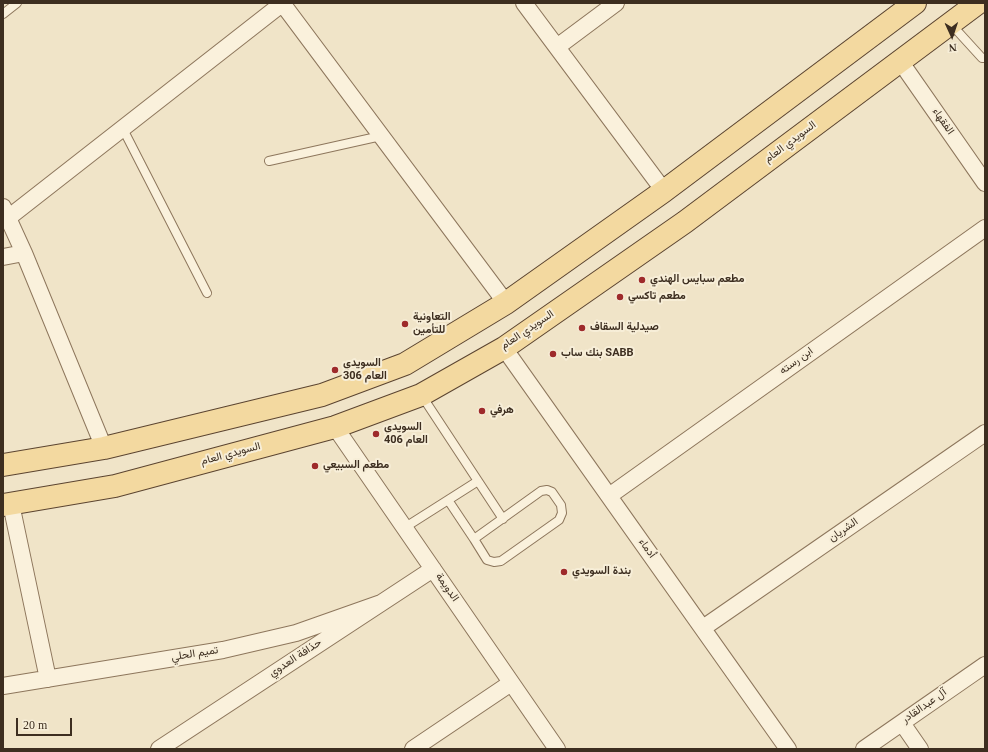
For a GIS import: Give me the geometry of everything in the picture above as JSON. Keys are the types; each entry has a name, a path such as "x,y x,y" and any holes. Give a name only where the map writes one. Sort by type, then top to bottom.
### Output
{"main road":[{"path":"3,465 104,448 322,395 405,364 506,303 664,191 915,3"},
{"name":"السويدي العام","path":"7,505 115,486 335,427 421,395 504,348 684,222 978,3"}],"street":[{"path":"104,448 6,212 123,129 283,3 506,303"},
{"path":"524,3 664,191"},
{"path":"556,47 616,3"},
{"name":"الفقهاء","path":"900,61 985,183"},
{"name":"ابن رسته","path":"609,496 985,228"},
{"path":"3,257 24,253"},
{"name":"أدماء","path":"504,348 788,749"},
{"name":"الدويمة","path":"335,427 557,749"},
{"name":"الشريان","path":"703,628 985,433"},
{"path":"7,505 48,679"},
{"name":"حذافة العدوي","path":"159,749 432,569"},
{"name":"تميم الحلي","path":"3,686 223,650 296,633 381,603"},
{"name":"آل عبدالقادر","path":"864,749 985,665"},
{"path":"413,749 511,683"},
{"path":"902,723 920,749"}],"lane":[{"path":"3,14 17,3"},
{"path":"950,24 982,58 985,58"},
{"path":"123,129 207,293"},
{"path":"269,161 381,136"},
{"path":"421,395 503,519"},
{"path":"404,528 478,481"},
{"path":"448,500 487,560 494,562 501,561 559,520 562,513 561,505 552,492 547,490 541,491 474,539"}],"place":[{"name":"مطعم سبايس الهندي","path":"642,280"},
{"name":"مطعم تاكسي","path":"620,297"},
{"name":"التعاونية للتأمين","path":"405,324"},
{"name":"صيدلية السقاف","path":"582,328"},
{"name":"بنك ساب SABB","path":"553,354"},
{"name":"السويدي العام 306","path":"335,370"},
{"name":"هرفي","path":"482,411"},
{"name":"السويدي العام 406","path":"376,434"},
{"name":"مطعم السبيعي","path":"315,466"},
{"name":"بندة السويدي","path":"564,572"}]}
